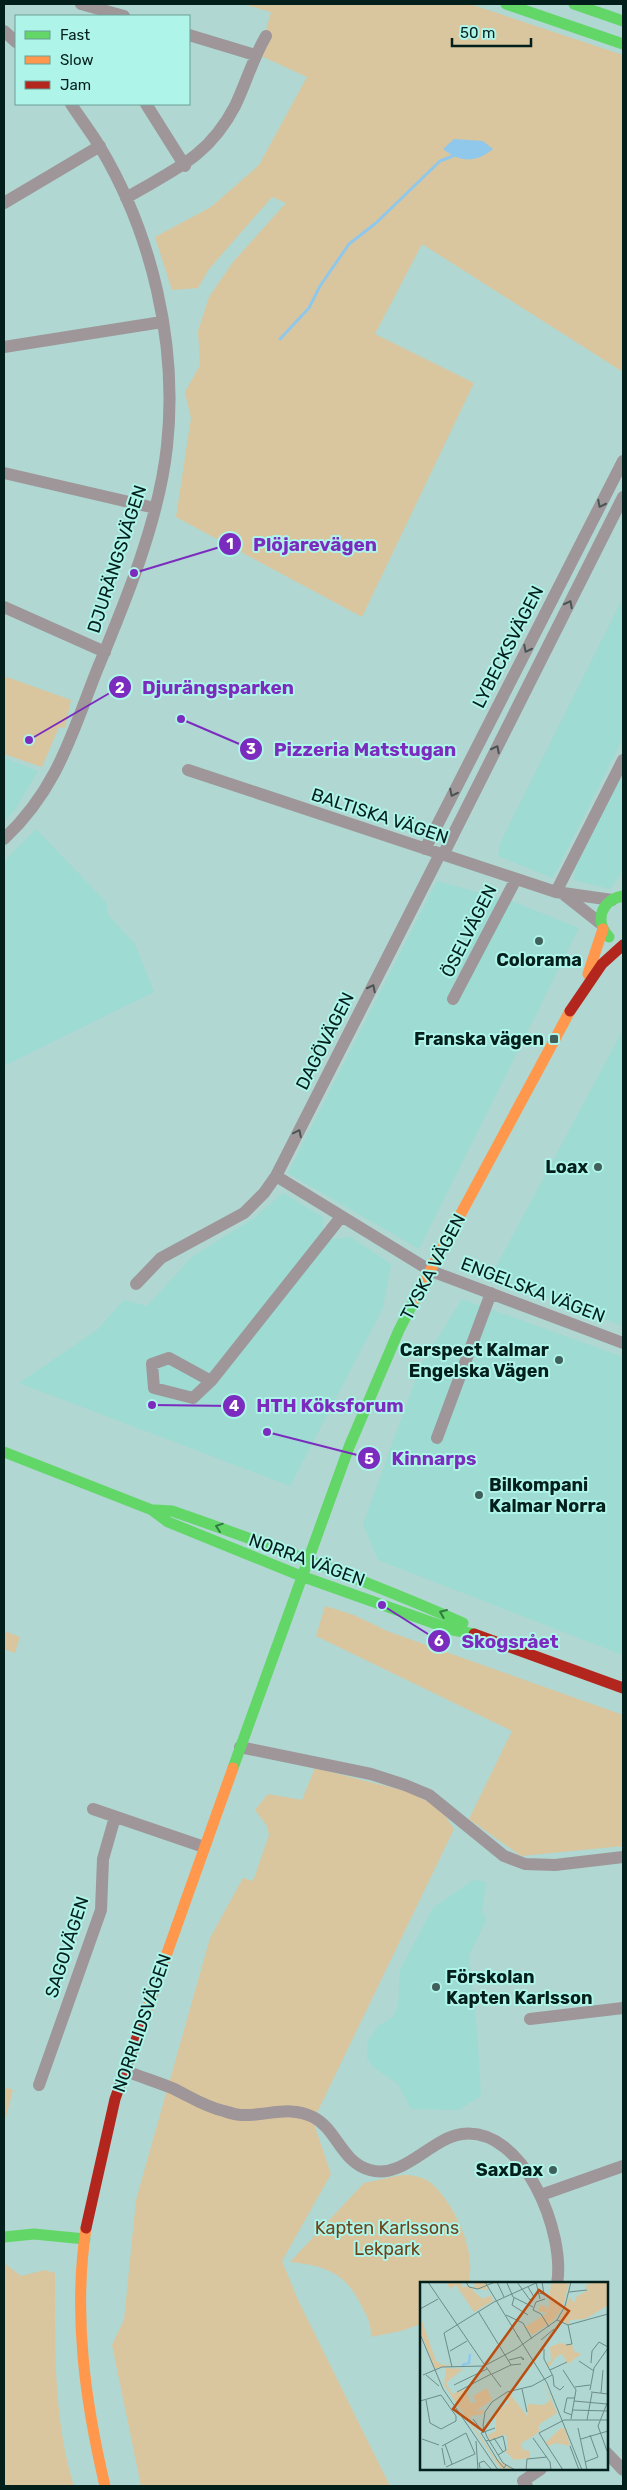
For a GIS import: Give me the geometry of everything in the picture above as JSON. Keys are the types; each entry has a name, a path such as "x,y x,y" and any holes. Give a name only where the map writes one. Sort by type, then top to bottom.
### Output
{"main road":[{"path":"506,4 623,44"},
{"path":"574,4 623,21"},
{"name":"TYSKA VÄGEN","path":"579,998 596,954 602,910 619,896"},
{"path":"601,926 611,939 623,943"},
{"name":"TYSKA VÄGEN","path":"300,1576 349,1447 399,1330 548,1050 579,998 606,959 623,943"},
{"name":"NORRA VÄGEN","path":"4,1452 152,1510 168,1522 300,1576 453,1630 484,1636 623,1688"},
{"name":"NORRA VÄGEN","path":"152,1510 172,1511 307,1559 458,1620 484,1636"},
{"name":"NORRLIDSVÄGEN","path":"105,2486 91,2417 81,2327 84,2239 96,2175 115,2099 300,1576"},
{"path":"4,2237 34,2234 84,2239"}],"street":[{"path":"73,4 82,15"},
{"path":"81,4 120,15"},
{"path":"4,31 15,41"},
{"path":"190,35 255,55"},
{"path":"126,198 184,166 219,132 235,105 255,55 266,36"},
{"name":"DJURÄNGSVÄGEN","path":"4,839 24,820 58,768 104,652 155,508 167,446 169,385 162,322 152,269 126,198 100,146 72,105"},
{"path":"147,105 184,166"},
{"path":"4,204 100,146"},
{"path":"4,347 162,322"},
{"name":"LYBECKSVÄGEN","path":"425,849 623,461"},
{"path":"4,474 155,508"},
{"name":"LYBECKSVÄGEN","path":"441,854 623,497"},
{"path":"4,607 104,652"},
{"path":"559,892 623,760"},
{"name":"BALTISKA VÄGEN","path":"188,770 559,892 619,896"},
{"name":"DAGÖVÄGEN","path":"136,1284 161,1258 244,1213 264,1193 276,1176 441,854"},
{"name":"ÖSELVÄGEN","path":"453,999 516,878"},
{"name":"BALTISKA VÄGEN","path":"559,892 601,926"},
{"path":"276,1176 431,1271"},
{"path":"211,1381 341,1217"},
{"name":"ENGELSKA VÄGEN","path":"431,1271 623,1342"},
{"path":"436,1438 491,1293"},
{"path":"240,1746 371,1774 405,1785 429,1795 504,1856 525,1864 555,1865 623,1857"},
{"path":"93,1809 204,1847"},
{"name":"SAGOVÄGEN","path":"39,2086 101,1910 103,1859 115,1817"},
{"path":"530,2019 623,2008"},
{"path":"126,2071 220,2111 242,2115 296,2110 315,2117 353,2162 370,2171 389,2171 448,2138 472,2133 484,2136 510,2153 532,2179 541,2195 555,2233 559,2274 557,2282"},
{"path":"541,2195 623,2166"},
{"path":"607,2453 623,2470"},
{"path":"526,2486 523,2481 540,2470"}],"shaded area":[{"path":"454,139 483,141 493,149 487,154 474,159 462,159 449,154 443,149"},
{"path":"623,598 623,738 553,878 498,856 500,843"},
{"path":"4,758 38,771 14,811 4,821"},
{"path":"623,771 623,870 610,889 574,880 575,867"},
{"path":"36,829 106,902 108,915 135,944 154,992 4,1066 4,861"},
{"path":"437,881 514,902 579,928 419,1249 288,1173"},
{"path":"623,1030 623,1326 491,1276"},
{"path":"283,1193 323,1217 323,1228 334,1239 351,1237 391,1264 383,1308 290,1486 19,1383 97,1330 124,1300 147,1306 192,1257 254,1218"},
{"path":"462,1299 623,1357 623,1655 378,1560 363,1524 421,1364"},
{"name":"Förskolan Kapten Karlsson","path":"473,1880 486,1882 482,1911 486,1920 469,1956 477,2030 481,2096 458,2110 411,2109 398,2084 373,2067 367,2058 368,2041 378,2026 393,2017 398,2005 400,1970 433,1908"}],"green space":[{"path":"243,4 470,4 623,55 623,372 422,244 375,334 474,383 362,617 176,517 191,418 185,392 200,365 198,331 209,297 233,262 286,203 272,197 209,269 198,288 172,290 155,237 211,207 259,165 307,77 259,55 271,12"},
{"path":"4,676 71,700 65,728 59,727 42,767 4,754"},
{"path":"325,1606 354,1615 387,1631 623,1715 623,1846 521,1856 469,1819 512,1731 316,1636"},
{"path":"4,1631 20,1637 15,1653 4,1649"},
{"path":"315,1768 409,1792 440,1808 454,1829 313,2121 331,2174 282,2261 298,2300 390,2486 141,2486 112,2345 124,2320 136,2200 210,1938 243,1878 253,1881 269,1835 267,1826 255,1810 268,1794 302,1800"},
{"path":"4,2087 13,2090 4,2125"},
{"name":"Kapten Karlssons Lekpark","path":"409,2175 417,2176 431,2183 448,2203 462,2229 470,2258 468,2282 420,2282 420,2324 401,2331 371,2337 370,2325 366,2314 356,2295 342,2279 325,2269 290,2262 364,2183"},
{"path":"4,2263 21,2276 45,2270 55,2273 55,2353 59,2408 67,2460 74,2486 4,2486"}],"waterway":[{"path":"280,339 309,308 320,286 349,244 376,223 440,161 453,156"}],"traffic: fast":[{"path":"506,4 623,44"},
{"path":"574,4 623,21"},
{"path":"609,937 604,931 602,924 602,912 609,902 623,896"},
{"path":"233,1768 349,1447 399,1330 415,1299"},
{"path":"4,1452 152,1510 168,1522 301,1576 453,1630 474,1634"},
{"path":"155,1510 172,1511 282,1550 463,1623"},
{"path":"4,2237 34,2234 85,2239"}],"traffic: slow":[{"path":"588,974 603,929"},
{"path":"415,1299 570,1011"},
{"path":"140,2029 233,1768"},
{"path":"86,2228 81,2293 83,2358 92,2422 105,2486"}],"traffic: jam":[{"path":"570,1011 602,964 623,945"},
{"path":"474,1634 623,1688"},
{"path":"86,2228 115,2099 140,2029"}],"place":[{"name":"Plöjarevägen","path":"134,573"},
{"name":"Pizzeria Matstugan","path":"181,719"},
{"name":"Djurängsparken","path":"29,740"},
{"name":"Colorama","path":"539,941"},
{"name":"Franska vägen","path":"554,1039"},
{"name":"Loax","path":"598,1167"},
{"name":"Carspect Kalmar Engelska Vägen","path":"559,1360"},
{"name":"HTH Köksforum","path":"152,1405"},
{"name":"Kinnarps","path":"267,1432"},
{"name":"Bilkompani Kalmar Norra","path":"479,1495"},
{"name":"Skogsrået","path":"382,1605"},
{"name":"Förskolan Kapten Karlsson","path":"436,1987"},
{"name":"SaxDax","path":"553,2170"}]}
